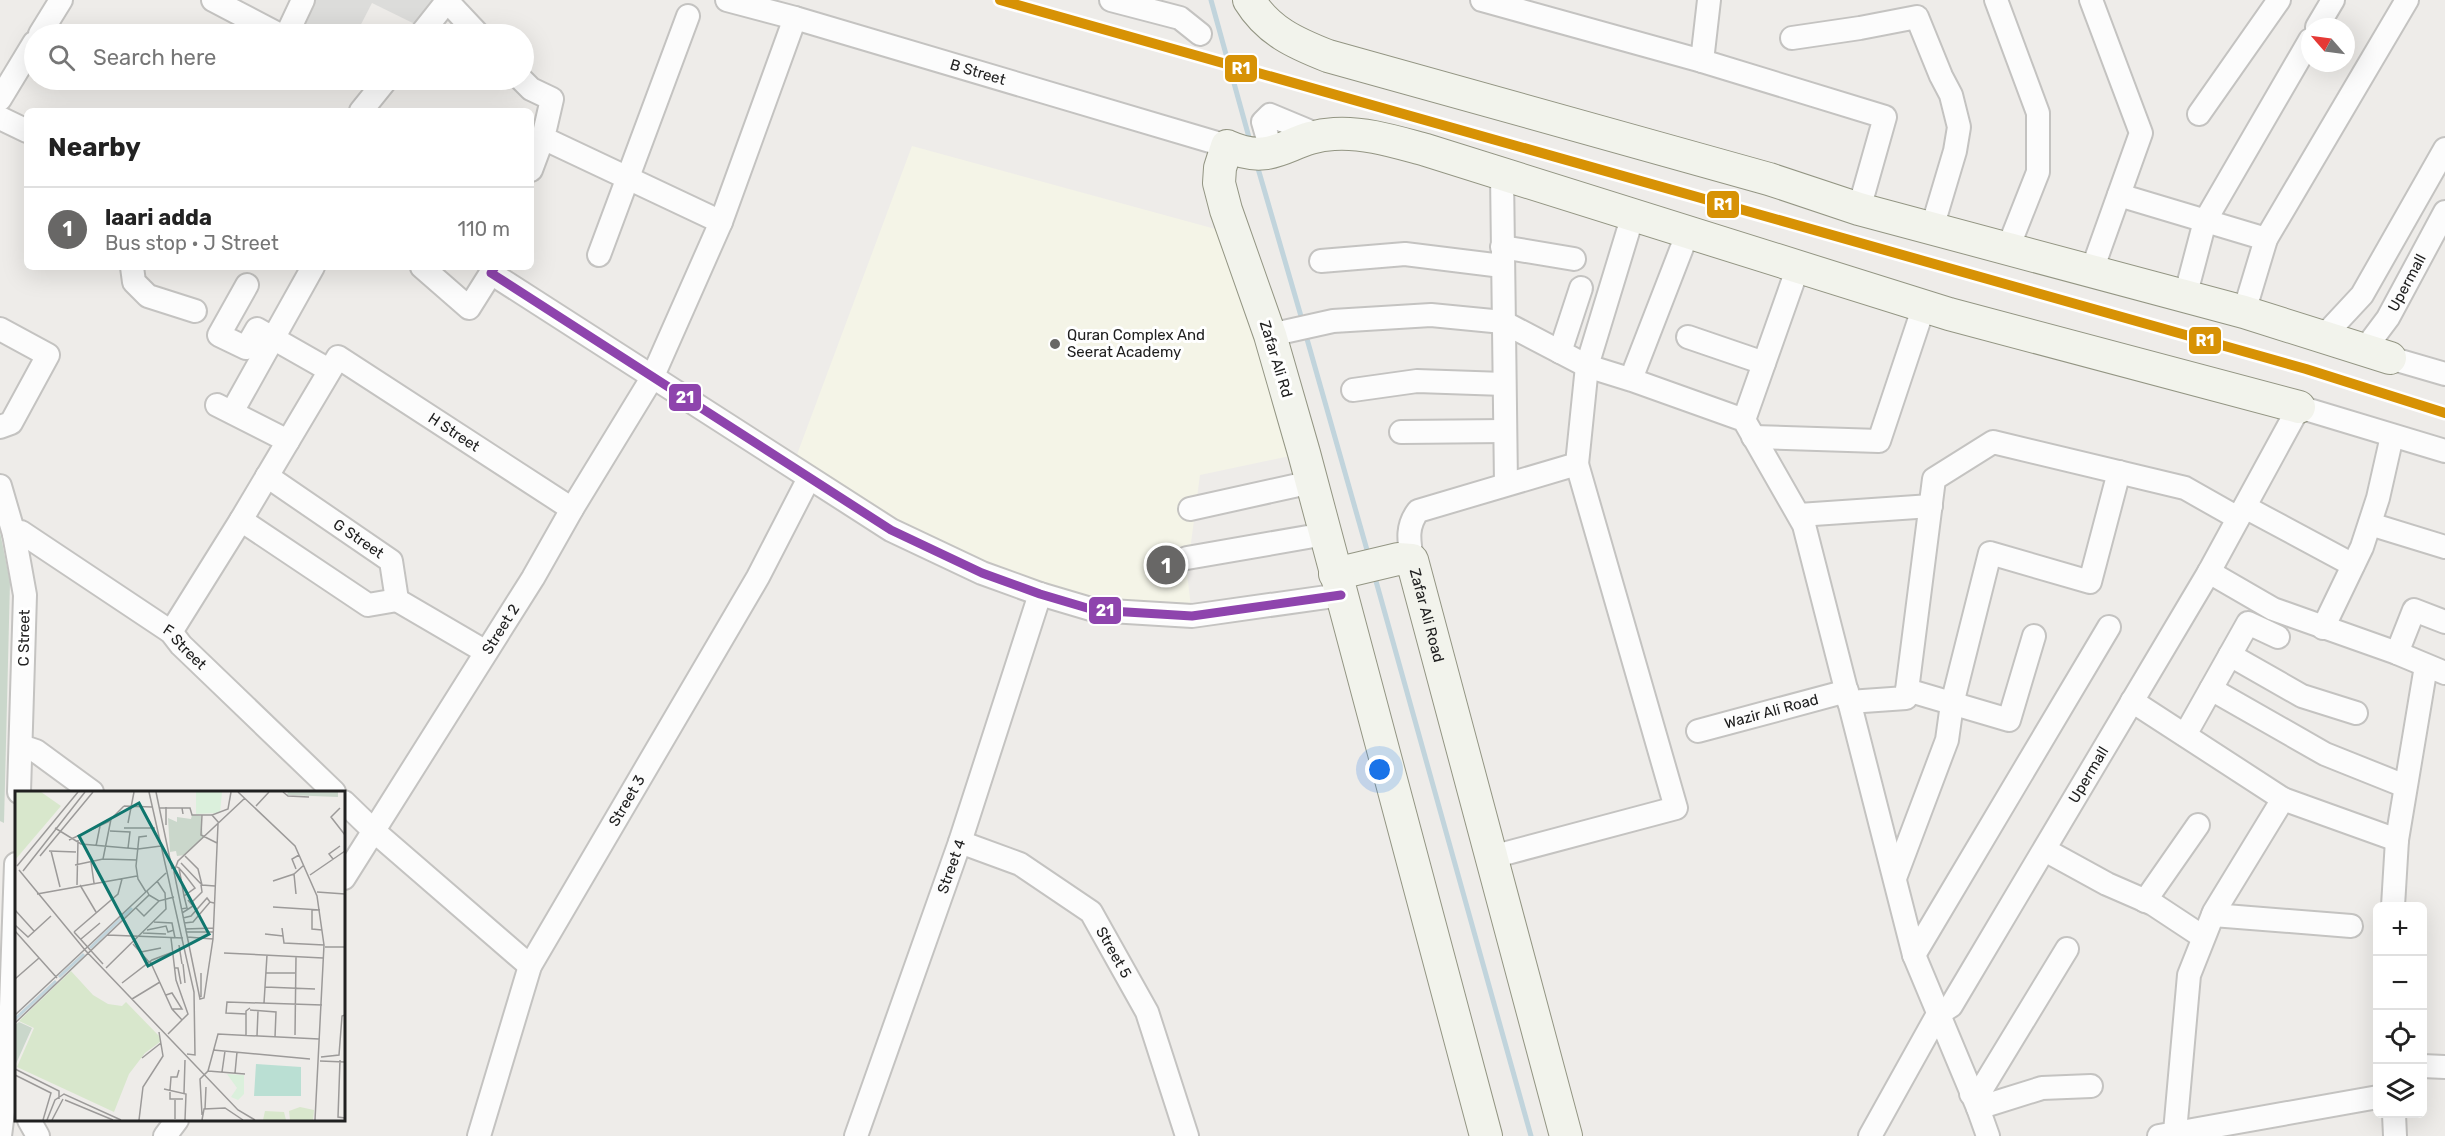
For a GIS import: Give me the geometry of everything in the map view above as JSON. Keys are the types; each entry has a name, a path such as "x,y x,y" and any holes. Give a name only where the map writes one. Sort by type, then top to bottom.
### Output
{"street":[{"path":"46,24 61,0"},
{"path":"213,0 259,24"},
{"path":"292,24 303,0"},
{"name":"B Street","path":"727,0 1253,152"},
{"path":"1111,0 1180,9 1200,34"},
{"path":"1249,0 1268,24 1287,39 1328,56 1769,179 1859,209 2244,312 2322,338 2445,374"},
{"path":"1482,0 1702,61 1885,117 1859,209"},
{"path":"1702,61 1709,0"},
{"path":"1996,0 2038,113 2038,172 2008,248"},
{"path":"2091,0 2141,133 2092,270"},
{"path":"2199,114 2279,0"},
{"path":"2322,18 2333,0"},
{"path":"2244,312 2266,238 2407,0"},
{"path":"429,24 447,1 469,24"},
{"path":"599,255 688,16"},
{"path":"1792,38 1917,17 1951,95 1959,127 1955,151 1932,228"},
{"name":"Street 2","path":"345,876 533,578 572,508 652,378 721,222 795,18"},
{"path":"2185,297 2205,221 2301,56"},
{"path":"0,99 24,59"},
{"path":"364,108 378,90"},
{"path":"533,90 552,99 543,138 534,162"},
{"path":"0,118 24,130"},
{"path":"1253,152 1318,135 1346,133 1381,138 1924,306 2300,407 2445,451"},
{"path":"543,138 721,222"},
{"path":"2322,338 2362,295 2445,148"},
{"name":"Zafar Ali Rd","path":"1253,152 1220,168 1219,183 1226,210 1282,332 1312,482 1325,534 1345,579"},
{"path":"1502,174 1506,484"},
{"path":"2119,195 2266,238"},
{"name":"Upermall","path":"2377,354 2388,318 2445,212"},
{"path":"1492,856 1676,808 1577,464 1587,366 1633,215"},
{"path":"1631,380 1688,232"},
{"path":"1322,261 1405,254 1574,259"},
{"path":"1798,267 1764,363 1749,429 1804,525 1914,955 1988,1136"},
{"path":"132,270 134,282 148,296 195,311"},
{"path":"288,441 224,409 274,338 311,270"},
{"path":"425,270 469,308 493,270 652,378 891,530 982,573 1040,594 1094,610 1192,616 1345,579 1486,1136"},
{"path":"247,285 219,335 246,348 257,329 274,338"},
{"path":"1560,352 1581,288"},
{"path":"1282,332 1333,321 1431,315 1503,322 1587,366 1631,380 1749,429 1879,441 1924,306"},
{"path":"0,329 48,355 11,423 0,426"},
{"path":"1688,337 1764,363"},
{"name":"H Street","path":"274,338 334,363 572,508"},
{"path":"171,632 241,520 334,363"},
{"path":"1353,390 1418,381 1504,384"},
{"name":"Upermall","path":"1869,1136 1938,1014 1951,1006 2045,850 2209,572 2300,407"},
{"path":"1401,432 1505,431"},
{"path":"2323,628 2370,524 2392,436"},
{"path":"2034,636 2009,720 1907,690 1934,479 1993,442 2185,488 2353,565"},
{"path":"1405,560 1408,535 1412,520 1418,511 1577,464"},
{"path":"1895,878 1947,740 1952,704 1990,554 2090,582 2119,472"},
{"name":"G Street","path":"267,476 391,561 397,600"},
{"name":"Street 3","path":"478,1136 530,966 758,577 808,478"},
{"path":"1190,509 1312,482"},
{"name":"C Street","path":"0,486 14,534 25,595 19,791"},
{"path":"1799,515 1930,506"},
{"path":"241,520 368,605 397,600 486,652"},
{"path":"2370,524 2445,547"},
{"name":"F Street","path":"14,534 21,532 171,632 181,645 333,791"},
{"path":"1186,558 1325,534"},
{"name":"Zafar Ali Road","path":"1345,579 1405,560 1492,856 1566,1136"},
{"path":"2209,572 2272,609 2397,653 2435,670 2405,786 2397,840 2393,902"},
{"name":"Street 4","path":"856,1136 960,842 1040,594"},
{"path":"2397,653 2414,610 2445,622"},
{"path":"2185,735 2248,623 2278,638"},
{"path":"1914,955 2109,627"},
{"path":"2230,656 2302,696 2356,713"},
{"path":"2211,689 2325,754 2405,786"},
{"name":"Wazir Ali Road","path":"1698,731 1848,696 1906,698 1907,690"},
{"path":"2132,701 2283,799 2397,840"},
{"path":"21,746 36,751 92,791"},
{"path":"2283,799 2213,915 2189,975 2167,1134 2373,1098"},
{"path":"345,803 374,831 530,966"},
{"path":"2145,901 2198,825"},
{"name":"Street 5","path":"960,842 1020,864 1091,912 1147,1012 1187,1136"},
{"path":"2045,850 2107,884 2145,901 2203,937"},
{"path":"2213,915 2351,926"},
{"path":"0,1136 12,1087 15,920"},
{"path":"1975,1101 2067,949"},
{"path":"2427,1066 2445,1067"},
{"path":"1975,1101 2042,1088 2091,1086"},
{"path":"2394,1118 2395,1136"},
{"path":"30,1121 38,1136"},
{"path":"165,1136 176,1121"}],"shaded area":[{"path":"303,0 448,0 429,24 415,24 372,3 361,24 292,24"},
{"name":"Quran Complex And Seerat Academy","path":"912,146 1241,236 1304,453 1200,475 1187,573 1192,616 1040,594 792,468"},
{"path":"0,532 10,582 4,823 0,821"}],"waterway":[{"path":"1211,0 1250,141"},
{"path":"1257,165 1303,323"},
{"path":"1305,332 1369,557"},
{"path":"1374,574 1531,1136"}],"transit line":[{"name":"R1","path":"1000,0 2306,369 2445,413"},
{"name":"21","path":"493,270 491,273 891,530 982,573 1094,610 1192,616 1341,595"}],"place":[{"name":"Quran Complex And Seerat Academy","path":"1055,344"},
{"name":"laari adda","path":"1166,565"}]}
